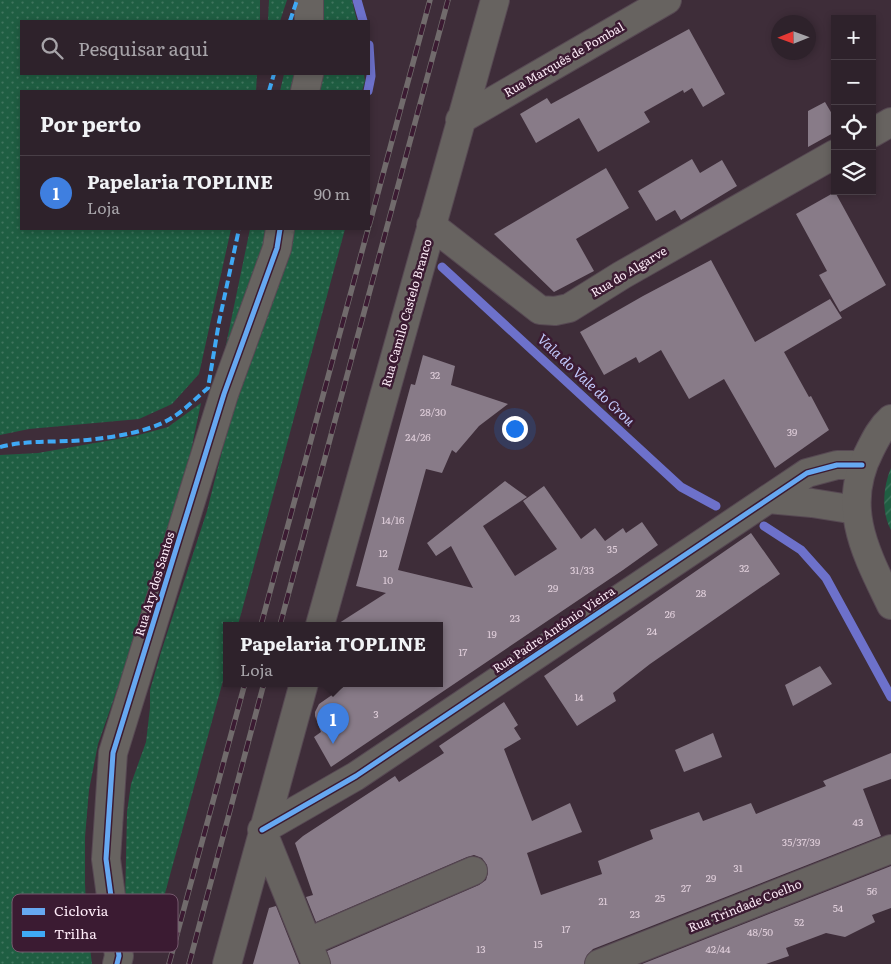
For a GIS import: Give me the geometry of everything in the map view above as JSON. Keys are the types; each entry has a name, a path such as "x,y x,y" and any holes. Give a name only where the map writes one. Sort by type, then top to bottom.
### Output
{"street":[{"path":"309,0 309,20"},
{"name":"Rua Camilo Castelo Branco","path":"321,622 495,0"},
{"name":"Rua Marquês de Pombal","path":"460,120 667,0"},
{"path":"305,90 308,75"},
{"path":"876,130 891,122"},
{"name":"Rua do Algarve","path":"431,225 540,310 555,311 569,308 622,275 831,156"},
{"name":"Rua Ary dos Santos","path":"110,894 106,859 113,754 221,404 277,248 280,230"},
{"path":"891,418 881,428 862,464 857,486 856,510 861,540 891,605"},
{"name":"Rua Padre António Vieira","path":"262,830 356,776 807,473 837,465 862,464"},
{"path":"768,499 798,501 856,510"},
{"path":"227,964 262,830 303,687"},
{"path":"262,830 312,953 473,871"},
{"name":"Rua Trindade Coelho","path":"599,964 891,849"}],"green space":[{"path":"0,0 260,0 260,20 20,20 20,75 257,75 256,90 20,90 20,230 231,230 199,374 172,404 139,419 29,429 0,435"},
{"path":"269,0 287,0 280,20 268,20"},
{"path":"316,0 352,0 357,20 316,20"},
{"path":"284,75 301,75 300,90 280,90"},
{"path":"315,75 364,75 365,81 362,90 314,90"},
{"path":"250,230 271,230 221,369"},
{"path":"287,230 345,230 239,622 223,622 223,681 165,894 125,894 127,812 131,784 146,742 150,690 207,511 229,423 268,308"},
{"path":"201,403 180,503 165,553 98,744 89,790 85,837 86,894 12,894 12,952 90,952 92,964 0,964 0,455 38,453 135,436 168,427"},
{"path":"891,468 891,530 884,507 884,499 886,483"}],"building":[{"path":"689,29 725,94 703,107 692,88 684,93 683,90 644,112 650,122 598,152 579,118 536,143 520,114 547,98 551,104"},
{"path":"825,102 831,112 831,134 808,147 808,111"},
{"path":"692,159 700,173 722,160 737,186 681,220 675,210 656,221 638,191"},
{"path":"606,168 629,208 576,239 594,271 554,292 494,234"},
{"path":"831,194 837,195 886,285 840,312 819,275 827,271 796,214"},
{"path":"711,260 755,342 830,299 842,318 784,352 829,430 775,468 724,379 689,399 661,350 639,363 636,357 604,375 580,332"},
{"path":"423,355 455,366 451,385 508,404 479,426 456,453 452,450 442,473 426,469 398,570 473,588 451,546 436,556 427,543 505,481 527,497 483,526 515,576 557,549 523,501 544,486 581,539 595,528 605,541 623,528 626,533 642,522 658,545 331,767 314,737 321,732 315,716 319,704 343,687 443,687 443,622 341,622 386,593 356,586 411,384 415,385"},
{"path":"751,533 780,574 650,664 613,693 616,701 577,726 544,676"},
{"path":"820,666 832,684 793,706 785,685"},
{"path":"504,702 518,725 514,728 521,739 504,749 532,821 570,803 582,832 527,853 541,895 602,874 598,861 653,839 650,830 699,812 703,821 751,803 756,814 826,786 823,781 891,753 891,779 863,789 881,836 593,949 587,955 584,964 331,964 327,951 479,885 486,880 488,873 487,865 482,858 474,855 467,857 316,922 306,897 313,895 295,843 395,776 399,782 444,753 439,746"},
{"path":"713,733 722,757 684,772 675,750"},
{"path":"891,866 891,908 872,915 875,922 845,937 826,933 786,948 789,956 766,964 642,964"},
{"path":"276,906 299,964 253,964 269,908"}],"waterway":[{"name":"Vala do Vale do Grou","path":"357,0 363,20"},
{"name":"Vala do Vale do Grou","path":"368,90 371,76 370,60"},
{"name":"Vala do Vale do Grou","path":"442,267 681,487 716,506"},
{"name":"Vala do Vale do Grou","path":"764,526 801,550 826,578 891,697"}],"railway":[{"path":"370,222 430,0"},
{"path":"281,622 448,0"},
{"path":"262,622 368,230"},
{"path":"178,931 244,687"},
{"path":"189,964 263,687"},
{"path":"169,964 172,952"}],"marked path":[{"path":"290,20 297,0"},
{"path":"269,90 274,75"},
{"path":"0,447 25,443 94,439 148,429 175,416 208,388 219,322 239,230"}],"cycle path":[{"path":"111,894 106,859 113,753 224,394 277,248 280,230"},
{"path":"262,830 356,776 807,473 837,465 862,465"},
{"path":"117,964 118,952"}],"place":[{"name":"Papelaria TOPLINE","path":"333,744"}]}
